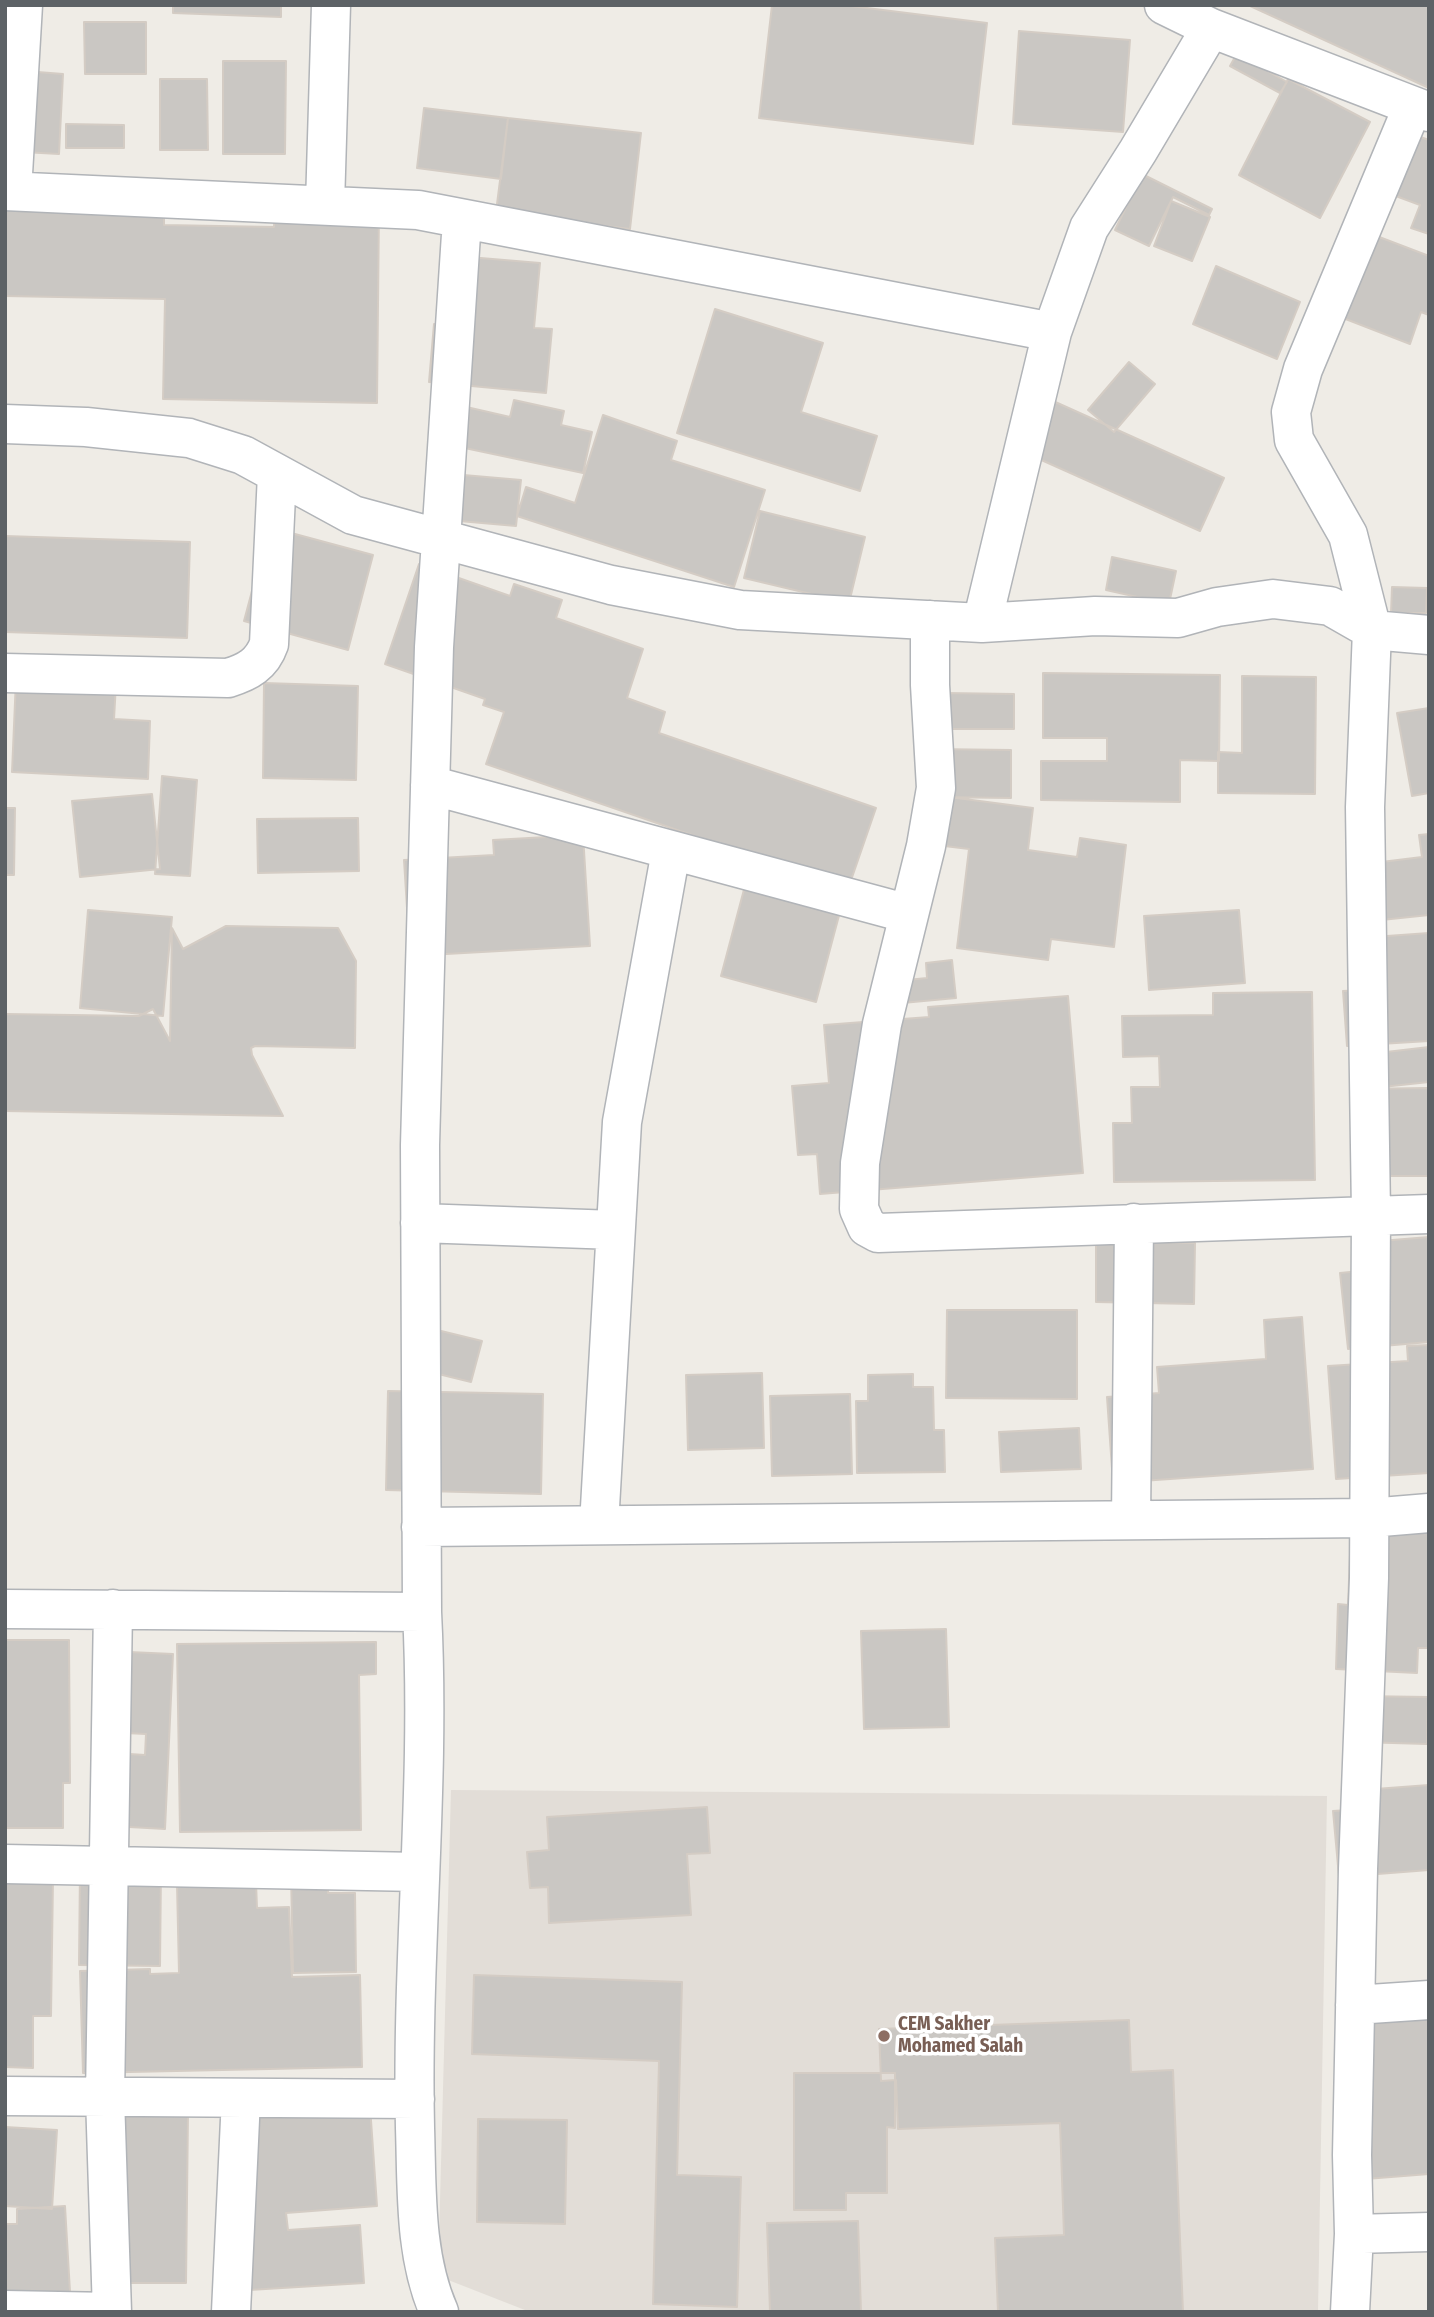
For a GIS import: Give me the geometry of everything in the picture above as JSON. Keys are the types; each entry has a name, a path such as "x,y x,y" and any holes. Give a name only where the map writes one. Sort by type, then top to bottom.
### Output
{"street":[{"path":"23,5 9,191 418,210 1052,332"},
{"path":"325,205 331,5"},
{"path":"1164,5 1211,28 1421,109 1303,369 1291,412 1294,440 1348,535 1372,630 1366,807 1371,1214 1369,1518 1354,2004 1354,2234 1350,2312"},
{"path":"982,623 1052,332 1089,228 1211,28"},
{"path":"439,2312 432,2296 418,2227 415,2099 425,1683 421,1527 420,1145 435,647 462,219"},
{"path":"5,424 86,427 189,439 243,455 354,515 611,585 740,610 982,623 1095,616 1178,618 1217,607 1273,599 1330,606 1372,630 1429,635"},
{"path":"5,673 228,678 244,673 264,658 269,643 277,474"},
{"path":"930,620 930,685 936,788 926,846 882,1024 860,1163 859,1209 867,1227 878,1233 1429,1214"},
{"path":"430,785 909,915"},
{"path":"599,1525 622,1122 671,850"},
{"path":"420,1223 615,1230"},
{"path":"1131,1520 1134,1223"},
{"path":"421,1527 1369,1518 1429,1513"},
{"path":"5,1609 422,1612"},
{"path":"112,2312 105,2097 113,1609"},
{"path":"5,1864 419,1872"},
{"path":"1354,2004 1429,2000"},
{"path":"5,2096 415,2099"},
{"path":"231,2312 241,2098"},
{"path":"1354,2234 1429,2232"},
{"path":"5,2310 119,2312"}],"shaded area":[{"name":"CEM Sakher Mohamed Salah","path":"451,1790 1327,1796 1318,2312 530,2312 438,2276"}],"building":[{"path":"173,5 281,5 281,17 173,13"},
{"path":"772,5 843,5 987,23 973,144 759,118"},
{"path":"1248,5 1429,5 1429,88"},
{"path":"84,22 146,22 146,74 85,74"},
{"path":"1019,31 1130,40 1123,132 1013,124"},
{"path":"1248,34 1280,52 1269,72 1287,82 1280,93 1230,66"},
{"path":"223,61 286,61 285,154 223,154"},
{"path":"25,71 63,74 59,154 5,151"},
{"path":"160,79 207,79 208,150 160,150"},
{"path":"1288,79 1370,122 1320,218 1239,175"},
{"path":"424,108 508,118 501,179 417,168"},
{"path":"508,118 641,133 630,229 496,212"},
{"path":"66,124 124,125 124,148 66,148"},
{"path":"1406,132 1429,140 1429,234 1411,228 1420,205 1385,192"},
{"path":"1142,174 1212,209 1209,215 1173,197 1149,246 1115,230"},
{"path":"1171,201 1210,217 1192,261 1154,246"},
{"path":"275,204 379,207 377,403 163,399 165,299 5,296 5,205 164,207 164,225 274,227"},
{"path":"1374,235 1429,256 1429,315 1421,312 1410,344 1343,318"},
{"path":"445,255 540,263 534,328 552,329 546,393 429,382 434,324 440,324"},
{"path":"1216,266 1300,302 1277,359 1193,324"},
{"path":"715,309 823,343 801,412 877,436 860,491 677,433"},
{"path":"1129,362 1155,384 1114,432 1088,410"},
{"path":"1042,396 1224,478 1200,531 1019,450"},
{"path":"514,400 564,411 561,425 592,432 583,473 441,443 449,403 510,417"},
{"path":"603,415 677,441 671,460 765,490 734,587 517,516 526,487 575,503"},
{"path":"429,472 521,480 516,526 425,518"},
{"path":"760,511 865,537 849,603 744,578"},
{"path":"269,527 373,555 348,650 244,621"},
{"path":"5,536 190,542 187,638 5,632"},
{"path":"1112,557 1176,571 1169,604 1106,590"},
{"path":"419,564 510,596 514,584 562,600 556,618 643,649 627,698 665,712 659,733 876,808 848,889 486,764 504,712 483,705 485,699 385,664"},
{"path":"1392,587 1427,588 1426,613 1391,613"},
{"path":"1043,673 1220,675 1219,761 1180,760 1180,802 1041,800 1041,761 1107,761 1107,738 1043,738"},
{"path":"1242,676 1316,677 1315,794 1218,793 1218,752 1242,753"},
{"path":"16,679 116,684 114,719 150,721 148,779 12,772"},
{"path":"264,683 358,686 356,780 263,778"},
{"path":"945,693 1014,694 1014,729 945,729"},
{"path":"1429,708 1429,793 1412,796 1397,713"},
{"path":"932,749 1011,750 1011,798 932,797"},
{"path":"162,776 197,780 190,876 155,874"},
{"path":"152,794 160,869 80,877 72,801"},
{"path":"934,795 1033,808 1028,850 1077,857 1080,838 1126,845 1114,947 1051,939 1048,960 957,948 969,849 928,844"},
{"path":"5,808 15,808 14,875 5,875"},
{"path":"358,818 359,871 258,873 257,819"},
{"path":"1429,834 1429,915 1372,921 1365,864 1422,857 1419,835"},
{"path":"583,835 590,946 410,956 404,860 494,855 493,840"},
{"path":"746,882 841,908 816,1002 721,976"},
{"path":"88,910 172,917 163,1016 80,1008"},
{"path":"1239,910 1245,983 1149,990 1144,916"},
{"path":"226,926 338,928 356,961 355,1048 251,1048 283,1116 5,1111 5,1014 139,1016 153,1009 170,1041 172,928 183,949"},
{"path":"1429,933 1429,1041 1347,1046 1343,991 1362,990 1359,938"},
{"path":"952,960 956,998 881,1005 878,983 927,978 926,963"},
{"path":"1312,992 1315,1180 1114,1182 1113,1123 1132,1123 1131,1087 1160,1087 1159,1056 1123,1057 1122,1016 1213,1015 1213,993"},
{"path":"1068,996 1083,1173 820,1194 817,1154 798,1155 792,1086 829,1083 824,1025 929,1017 928,1007"},
{"path":"1429,1047 1429,1082 1373,1088 1369,1054"},
{"path":"1428,1088 1429,1176 1358,1176 1357,1089"},
{"path":"1429,1237 1429,1342 1348,1349 1340,1273 1370,1270 1368,1242"},
{"path":"1096,1241 1195,1243 1194,1304 1096,1302"},
{"path":"947,1310 1077,1310 1077,1399 946,1398"},
{"path":"1302,1317 1313,1469 1113,1483 1107,1397 1159,1393 1157,1367 1266,1359 1264,1320"},
{"path":"433,1329 482,1341 471,1382 422,1370"},
{"path":"1429,1345 1429,1473 1336,1479 1328,1366 1408,1361 1407,1346"},
{"path":"762,1373 764,1448 688,1450 686,1375"},
{"path":"913,1374 913,1387 933,1387 934,1430 944,1430 945,1472 857,1473 856,1401 868,1401 868,1375"},
{"path":"388,1391 543,1394 541,1494 386,1490"},
{"path":"850,1394 852,1474 772,1476 770,1396"},
{"path":"1079,1428 1081,1469 1001,1472 999,1432"},
{"path":"1352,1506 1429,1510 1429,1648 1418,1648 1417,1673 1336,1669 1338,1604 1348,1605"},
{"path":"946,1629 949,1727 864,1729 861,1631"},
{"path":"5,1640 69,1640 70,1783 63,1783 63,1828 5,1828"},
{"path":"376,1642 376,1674 359,1675 361,1830 180,1832 177,1644"},
{"path":"107,1651 173,1654 165,1829 94,1825 98,1752 145,1755 146,1734 104,1732"},
{"path":"1359,1696 1428,1697 1427,1744 1358,1742"},
{"path":"1429,1785 1429,1870 1339,1877 1333,1811 1364,1809 1362,1790"},
{"path":"707,1807 710,1853 687,1854 691,1915 549,1923 548,1887 530,1888 527,1852 549,1850 547,1817"},
{"path":"80,1869 161,1869 160,1966 79,1965"},
{"path":"327,1872 328,1893 355,1893 356,1972 293,1973 291,1873"},
{"path":"5,1877 53,1878 51,2016 33,2016 33,2068 5,2067"},
{"path":"256,1882 257,1908 289,1907 292,1977 360,1975 362,2067 83,2073 80,1971 150,1969 150,1974 179,1973 177,1884"},
{"path":"474,1975 682,1982 677,2175 741,2177 737,2307 653,2304 659,2061 472,2054"},
{"path":"1429,2003 1429,2174 1353,2180 1365,2009"},
{"path":"1129,2020 1131,2072 1173,2070 1183,2312 998,2312 995,2238 1064,2235 1060,2123 898,2129 896,2080 881,2081 879,2029"},
{"path":"794,2073 895,2073 895,2128 887,2127 887,2193 846,2193 846,2210 794,2210"},
{"path":"370,2106 377,2206 286,2213 288,2230 360,2225 364,2283 233,2291 222,2116"},
{"path":"114,2112 188,2113 186,2283 110,2283"},
{"path":"478,2119 567,2120 565,2224 477,2222"},
{"path":"5,2127 57,2130 52,2209 5,2206"},
{"path":"65,2206 70,2292 5,2295 5,2224 17,2224 17,2209"},
{"path":"858,2221 861,2312 770,2312 767,2223"}],"place":[{"name":"CEM Sakher Mohamed Salah","path":"884,2036"}]}
